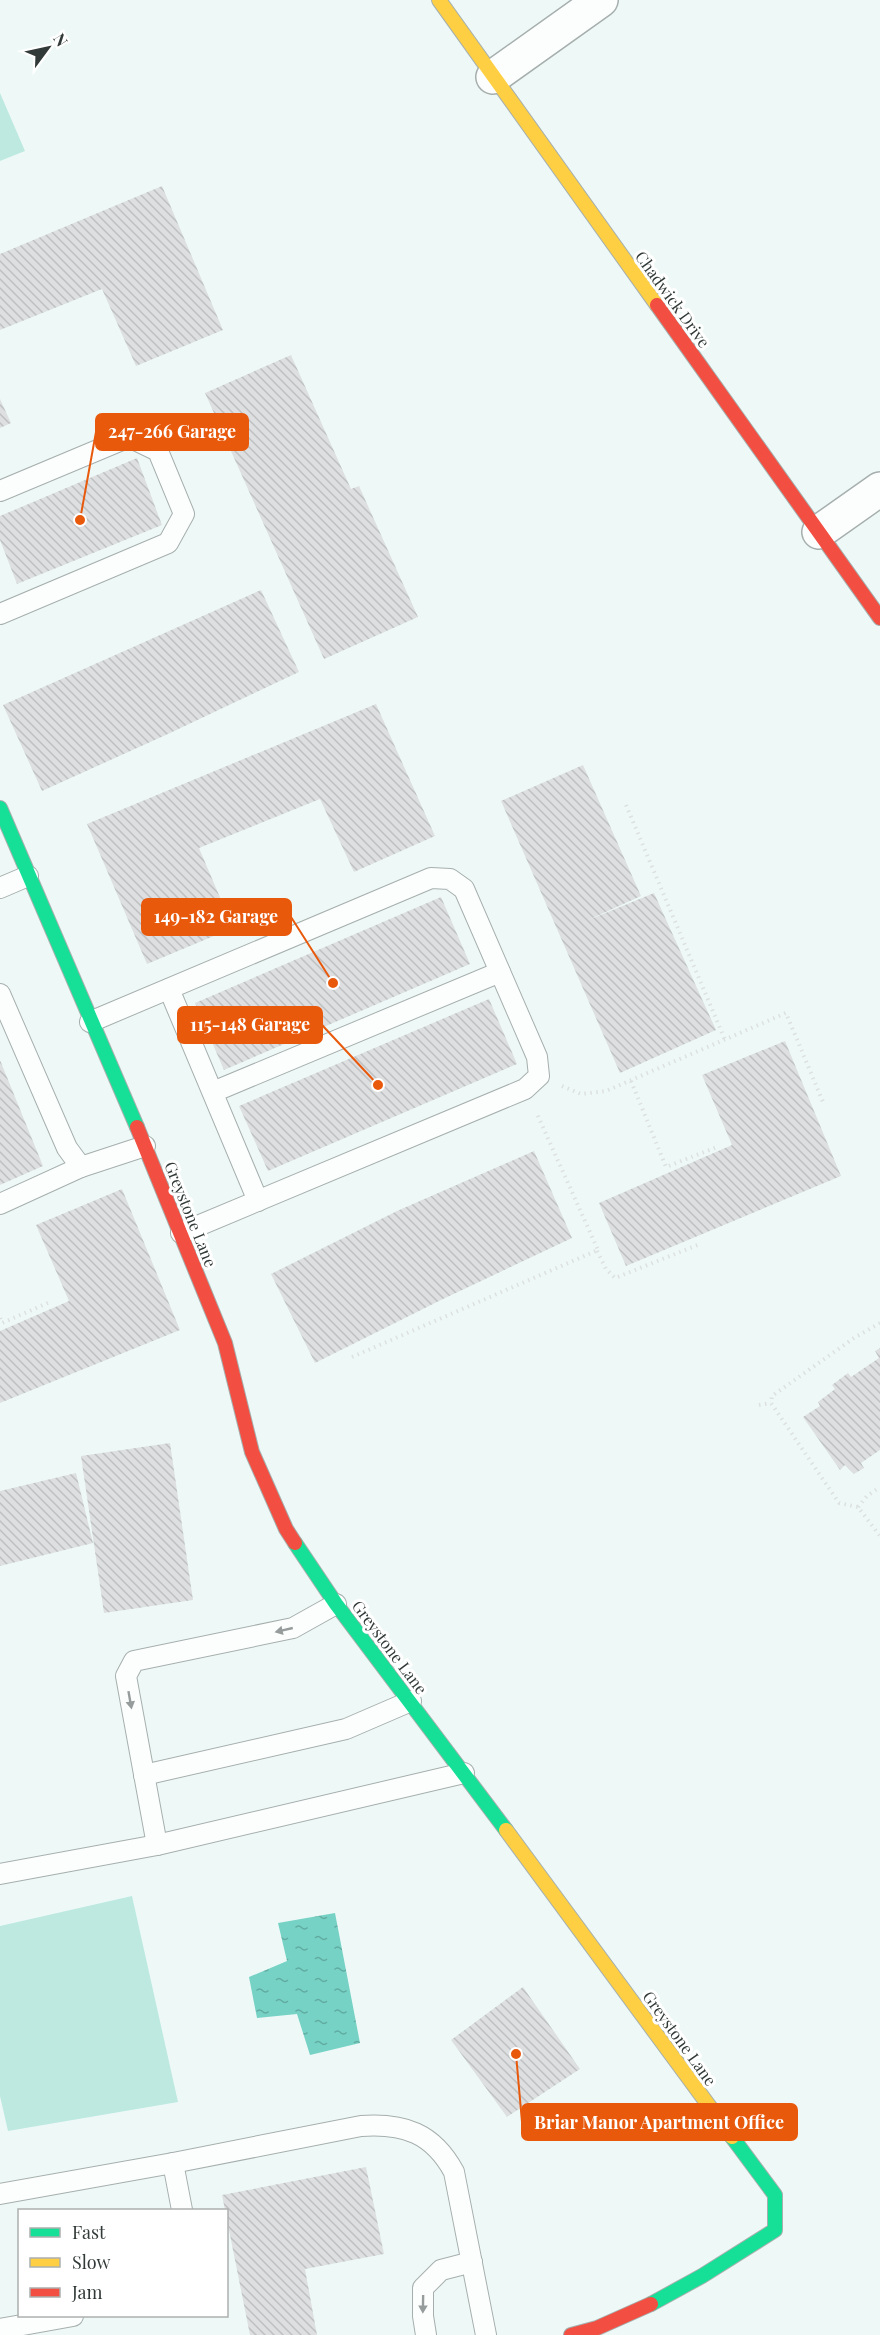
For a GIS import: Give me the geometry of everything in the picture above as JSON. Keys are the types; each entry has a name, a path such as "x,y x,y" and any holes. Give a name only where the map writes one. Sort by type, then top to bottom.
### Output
{"street":[{"name":"Chadwick Drive","path":"439,0 880,618"},
{"path":"493,77 601,0"},
{"path":"819,532 880,489"},
{"name":"Greystone Lane","path":"0,808 145,1146 225,1343 252,1452 286,1529 336,1604 411,1701 775,2195 775,2230 651,2304 586,2332 571,2335"}],"lane":[{"path":"0,491 129,437 158,451 184,514 168,543 0,614"},
{"path":"0,888 28,876"},
{"path":"90,1022 431,878 450,879 464,889 537,1057 532,1083 181,1233"},
{"path":"213,1092 500,972"},
{"path":"169,989 258,1201"},
{"path":"0,994 67,1148 81,1167"},
{"path":"0,1204 81,1167 145,1146"},
{"path":"157,1845 126,1676 134,1661 293,1628 336,1604"},
{"path":"144,1775 346,1729 411,1701"},
{"path":"0,1874 157,1845 464,1773"},
{"path":"0,2193 173,2163 362,2126 401,2127 435,2145 454,2172 486,2335"},
{"path":"173,2163 182,2209"},
{"path":"426,2335 423,2288 441,2270 471,2262"},
{"path":"0,2330 68,2317"}],"path":[{"path":"626,806 725,1040"},
{"path":"532,1083 581,1094 606,1091 786,1013 823,1102"},
{"path":"631,1081 666,1167 717,1147"},
{"path":"532,1083 551,1142 597,1251 606,1269 615,1278 700,1244"},
{"path":"352,1357 597,1251"},
{"path":"1,1322 50,1302"},
{"path":"880,1323 854,1338 771,1396 771,1403 839,1503 858,1507 880,1536"},
{"path":"759,1405 771,1403"},
{"path":"858,1507 867,1496 880,1487"}],"shaded area":[{"path":"0,93 25,151 0,161"},
{"path":"132,1896 178,2102 8,2131 0,2096 0,1926"}],"water":[{"path":"335,1913 360,2043 310,2055 297,2014 257,2018 249,1977 287,1961 278,1923"}],"building":[{"path":"162,186 223,330 136,366 102,289 0,330 0,254"},
{"path":"291,355 351,489 359,486 418,617 324,659 205,393"},
{"path":"0,399 11,423 0,428"},
{"path":"137,458 162,525 17,584 0,540 0,516"},
{"path":"261,590 299,672 42,791 3,705"},
{"path":"376,704 435,836 354,872 320,799 199,848 233,928 147,964 87,824"},
{"path":"583,765 641,896 586,921 654,893 716,1030 620,1073 501,801"},
{"path":"441,897 470,964 224,1070 195,1003"},
{"path":"489,999 517,1064 268,1171 239,1106"},
{"path":"785,1041 841,1176 626,1266 599,1203 732,1145 702,1075"},
{"path":"0,1060 43,1166 0,1185"},
{"path":"534,1151 572,1238 315,1363 271,1274 397,1211"},
{"path":"122,1189 180,1330 0,1403 0,1331 69,1301 36,1225"},
{"path":"880,1348 880,1450 861,1463 864,1468 854,1474 845,1465 840,1470 803,1417 820,1406 818,1402 835,1389 832,1385 848,1373 851,1377 879,1358 875,1351"},
{"path":"170,1443 193,1600 104,1613 81,1456"},
{"path":"76,1473 93,1543 0,1566 0,1491"},
{"path":"523,1987 580,2069 507,2117 451,2040"},
{"path":"366,2167 384,2254 305,2269 317,2335 250,2335 228,2225 228,2209 225,2209 222,2195"}],"traffic: fast":[{"path":"0,808 137,1127"},
{"path":"295,1543 336,1604 506,1830"},
{"path":"651,2304 702,2276 775,2230 775,2195 732,2137"}],"traffic: slow":[{"path":"439,0 657,305"},
{"path":"506,1830 732,2137"}],"traffic: jam":[{"path":"657,305 880,618"},
{"path":"137,1127 225,1343 252,1452 286,1529 295,1543"},
{"path":"571,2335 597,2328 651,2304"}],"place":[{"name":"247-266 Garage","path":"80,520"},
{"name":"149-182 Garage","path":"333,983"},
{"name":"115-148 Garage","path":"378,1085"},
{"name":"Briar Manor Apartment Office","path":"516,2054"}]}
